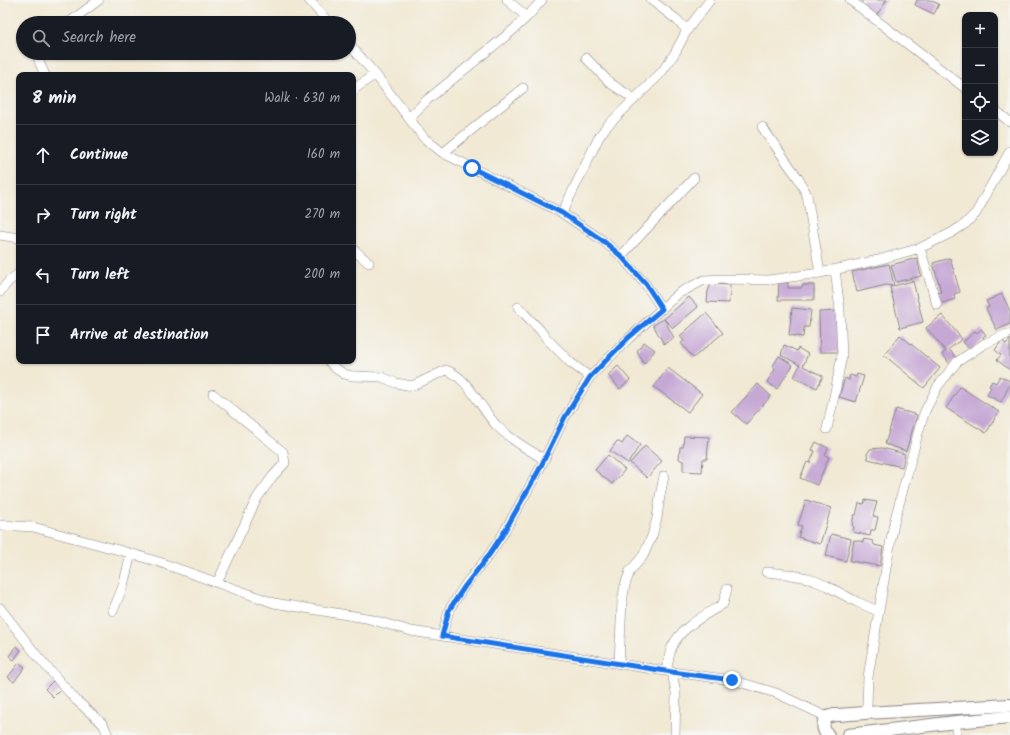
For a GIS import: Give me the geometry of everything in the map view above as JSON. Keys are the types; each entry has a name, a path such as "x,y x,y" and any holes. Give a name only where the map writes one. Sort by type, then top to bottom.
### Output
{"main road":[{"path":"828,735 823,728 825,720 832,716 1010,705"},
{"path":"832,716 841,717 845,724 844,732 840,735"},
{"path":"848,735 1010,717"}],"street":[{"path":"77,16 99,0"},
{"path":"309,0 323,16"},
{"path":"507,0 527,17"},
{"path":"409,118 427,100 512,31 542,0"},
{"path":"651,0 676,19 687,30"},
{"path":"562,213 599,137 606,127 661,73 675,53 687,30 710,0"},
{"path":"850,0 962,86"},
{"path":"356,52 375,74 424,138 443,153 562,213 602,240 621,256 646,284 662,309"},
{"path":"586,58 610,83 634,99"},
{"path":"39,60 43,72"},
{"path":"356,88 375,74"},
{"path":"443,153 523,88"},
{"path":"998,112 1010,122"},
{"path":"762,127 798,178 807,195 820,273"},
{"path":"442,636 449,610 503,534 565,417 590,377 628,338 680,293 704,280 769,280 820,273 878,260 920,248 965,224 976,214 1010,151"},
{"path":"621,256 694,178"},
{"path":"0,235 16,238"},
{"path":"920,248 937,305"},
{"path":"356,252 369,263"},
{"path":"827,429 842,355 840,311 835,269"},
{"path":"0,292 8,282 16,275"},
{"path":"518,307 571,363 590,377"},
{"path":"865,713 867,705 868,676 894,523 925,411 938,386 957,362 984,344 1007,334"},
{"path":"332,364 344,374 352,376 382,377 396,383 412,386 446,370 452,372 464,382 496,425 518,444 544,459"},
{"path":"213,394 283,452 285,463 273,476 257,498 217,583"},
{"path":"619,663 620,622 625,585 630,571 643,556 652,536 657,518 664,476"},
{"path":"0,525 33,527 132,554 159,562 274,603 366,618 411,631 669,672 732,680 776,693 832,716"},
{"path":"113,611 123,586 132,554"},
{"path":"766,572 808,578 878,611"},
{"path":"675,735 676,693 669,672 672,649 682,633 700,618 723,604 727,589"},
{"path":"0,608 44,664 76,700 103,724 108,735"},
{"path":"956,722 956,735"}],"building":[{"path":"863,0 887,0 876,16 860,4"},
{"path":"917,0 930,0 939,4 934,14 915,5"},
{"path":"917,258 921,276 896,282 891,265"},
{"path":"950,258 960,292 954,294 955,299 939,304 936,294 941,292 933,263"},
{"path":"889,264 894,286 886,285 857,292 852,272"},
{"path":"913,281 923,322 900,328 890,287"},
{"path":"779,282 788,282 788,288 801,288 803,285 814,285 814,300 778,300"},
{"path":"711,284 730,285 729,303 707,302 708,291"},
{"path":"1002,294 1010,311 1010,324 997,330 986,309 989,307 986,301"},
{"path":"689,297 698,307 673,328 664,319"},
{"path":"792,308 811,310 809,327 804,327 803,337 789,335"},
{"path":"838,311 839,352 820,352 819,312"},
{"path":"706,313 723,333 693,358 681,343 684,341 680,336"},
{"path":"942,315 962,339 949,349 957,359 950,364 942,354 946,351 926,328"},
{"path":"664,319 674,338 664,344 653,325"},
{"path":"981,329 986,335 983,337 984,339 971,351 963,342 975,331 977,333"},
{"path":"900,335 940,368 924,388 884,355"},
{"path":"1010,339 1010,370 997,360 1001,355 995,350 1002,340 1006,344"},
{"path":"644,342 655,350 644,364 637,351"},
{"path":"784,345 797,351 798,348 808,354 803,366 823,376 817,388 794,377 800,365 781,355"},
{"path":"779,356 793,365 777,389 767,382 775,369 773,366"},
{"path":"618,366 630,380 620,389 608,375"},
{"path":"668,368 702,394 688,412 654,387"},
{"path":"857,374 864,376 856,402 839,397 845,378 849,380 850,375 856,377"},
{"path":"1000,376 1010,381 1001,402 987,395 992,381 996,383"},
{"path":"758,384 771,396 746,424 732,412"},
{"path":"960,387 999,412 986,433 946,408"},
{"path":"896,409 917,415 906,451 885,444"},
{"path":"627,436 640,445 628,463 610,451 617,441 622,444"},
{"path":"684,436 709,437 707,459 703,459 702,472 683,471 683,461 679,459 680,447 683,447"},
{"path":"816,442 828,448 825,455 829,457 817,485 800,478 807,462 810,463 815,451 812,450"},
{"path":"645,446 662,461 647,478 630,463"},
{"path":"882,448 905,454 902,467 868,459 867,454 870,449"},
{"path":"608,455 625,470 612,484 595,470"},
{"path":"806,500 831,508 820,544 798,537 802,526 798,525"},
{"path":"865,500 877,502 873,516 878,517 875,530 871,530 870,536 853,532 854,527 852,525 859,503 864,504"},
{"path":"831,534 851,539 846,561 826,556"},
{"path":"864,539 873,541 874,545 883,547 880,566 850,561 854,540 863,542"},
{"path":"16,646 21,650 14,660 9,656"},
{"path":"19,663 25,667 14,682 8,677"},
{"path":"53,681 61,689 53,697 45,689"}],"route":[{"path":"472,168 562,213 602,240 621,256 646,284 662,309 628,338 590,377 565,417 539,470 503,534 449,610 442,636 732,680"}]}
